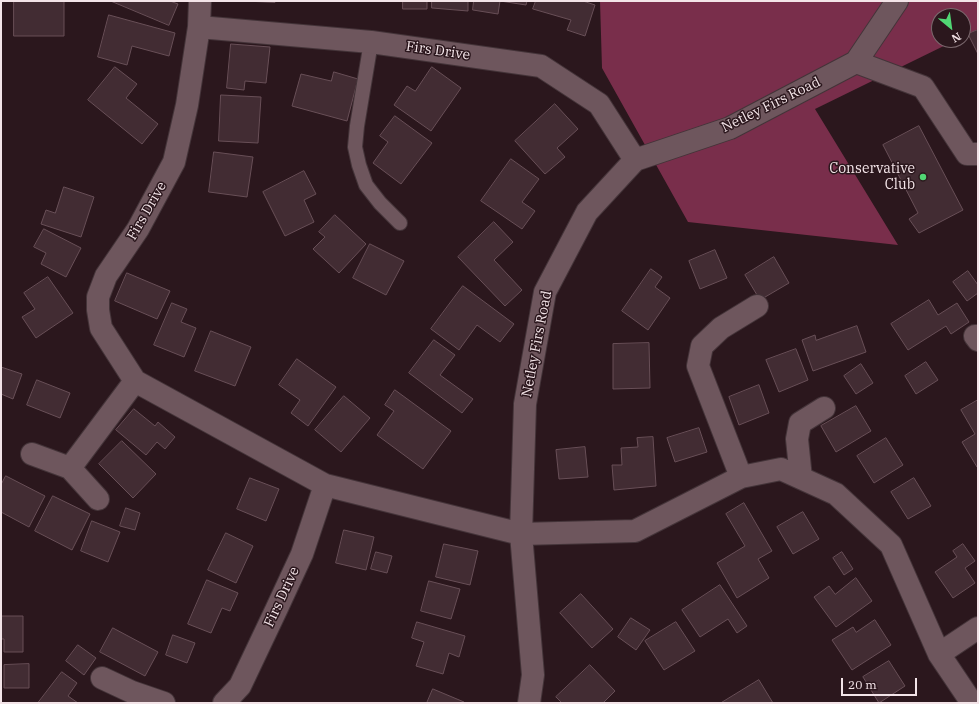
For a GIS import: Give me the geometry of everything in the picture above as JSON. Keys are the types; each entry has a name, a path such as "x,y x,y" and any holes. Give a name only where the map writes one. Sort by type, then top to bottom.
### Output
{"street":[{"name":"Firs Drive","path":"200,1 199,27 187,105 174,162 138,229 106,276 98,297 98,310 101,328 135,381 325,485 520,534 635,531 741,477 781,469 836,494 891,545 939,654 972,703"},
{"name":"Netley Firs Road","path":"529,703 533,675 520,534 525,404 544,292 587,212 635,160 730,128 856,62 897,1"},
{"name":"Firs Drive","path":"199,27 371,42 540,66 599,104 635,160"},
{"path":"856,62 923,87 967,154 978,154"},
{"path":"741,477 698,366 702,346 721,328 757,306"},
{"path":"70,468 135,381"},
{"path":"801,478 797,439 800,423 824,408"},
{"path":"32,454 70,468 98,499"},
{"name":"Firs Drive","path":"224,703 240,686 302,554 325,485"},
{"path":"939,654 978,628"},
{"path":"102,678 132,692 164,703"}],"lane":[{"path":"371,42 355,147 366,185 380,203 400,223"}],"shaded area":[{"path":"600,1 978,1 978,29 971,33 971,8 931,8 931,48 940,48 815,109 898,245 688,222 602,68"}],"building":[{"path":"14,1 64,1 64,36 14,36"},
{"path":"111,1 170,1 178,4 169,25"},
{"path":"245,1 275,1 275,2"},
{"path":"403,1 427,1 427,9 403,9"},
{"path":"432,1 468,1 468,11 432,8"},
{"path":"474,1 500,1 498,14 473,10"},
{"path":"500,1 527,1 526,5"},
{"path":"536,1 583,1 595,5 585,36 567,30 571,20 533,9"},
{"path":"109,15 175,33 169,56 132,46 127,65 98,57"},
{"path":"978,30 978,54 971,40 971,33"},
{"path":"231,44 270,47 266,83 245,81 244,90 227,88"},
{"path":"115,67 137,84 126,98 158,124 142,144 88,100"},
{"path":"432,67 461,88 431,131 394,105 407,86 415,91"},
{"path":"334,72 358,79 347,121 292,106 301,74 331,81"},
{"path":"221,95 261,97 258,143 219,141"},
{"path":"555,104 578,129 557,148 565,157 545,174 515,141"},
{"path":"395,116 432,143 401,184 373,163 388,142 380,136"},
{"name":"Conservative Club","path":"919,126 963,210 919,233 909,219 918,213 883,145"},
{"path":"214,152 253,157 247,197 209,192"},
{"path":"511,159 539,179 522,202 535,211 522,229 481,201"},
{"path":"304,171 316,194 304,200 314,222 285,236 263,192"},
{"path":"64,187 94,197 81,237 41,224 46,210 55,213"},
{"path":"335,215 366,244 339,273 313,249 325,237 319,232"},
{"path":"494,222 513,242 494,260 522,290 505,306 458,257"},
{"path":"44,229 81,248 66,277 41,264 46,253 34,247"},
{"path":"370,244 404,261 386,295 353,278"},
{"path":"715,250 727,278 700,289 689,261"},
{"path":"774,257 789,283 760,300 745,275"},
{"path":"651,269 662,277 655,287 670,298 648,330 622,311"},
{"path":"968,271 978,285 978,293 967,301 953,282"},
{"path":"127,273 170,291 157,319 115,301"},
{"path":"48,277 73,313 36,338 22,317 35,309 24,293"},
{"path":"463,286 514,324 500,342 477,325 459,350 431,329"},
{"path":"929,300 938,315 957,303 969,322 951,334 946,326 908,350 891,324"},
{"path":"172,303 187,309 181,322 196,328 184,357 154,345"},
{"path":"857,326 866,352 813,371 802,340 815,335 816,340"},
{"path":"211,331 251,347 235,386 195,371"},
{"path":"434,340 455,355 440,375 473,399 462,413 409,373"},
{"path":"649,343 650,388 613,389 613,344"},
{"path":"796,349 808,380 779,392 766,360"},
{"path":"297,359 336,387 308,426 291,413 300,400 279,385"},
{"path":"926,362 938,380 916,394 905,376"},
{"path":"861,364 873,383 856,394 844,376"},
{"path":"1,367 22,374 13,399 1,394"},
{"path":"37,380 70,393 60,418 27,405"},
{"path":"759,385 769,413 739,425 729,397"},
{"path":"395,390 451,431 423,469 377,435 394,411 385,405"},
{"path":"344,396 370,418 341,452 315,430"},
{"path":"978,400 977,467 962,442 975,434 961,410"},
{"path":"856,406 871,431 836,452 821,426"},
{"path":"134,409 155,426 158,422 175,437 165,449 157,442 146,455 116,430"},
{"path":"699,428 707,452 675,462 667,438"},
{"path":"653,437 656,486 614,490 612,465 622,465 621,448 638,447 637,438"},
{"path":"886,438 903,465 874,483 857,456"},
{"path":"122,441 156,474 133,498 99,464"},
{"path":"585,447 588,477 559,479 556,450"},
{"path":"6,476 45,496 29,527 1,512 1,485"},
{"path":"250,478 279,489 266,521 237,509"},
{"path":"914,478 931,506 908,519 891,492"},
{"path":"53,496 90,514 72,550 35,531"},
{"path":"744,503 772,551 758,559 769,578 737,598 717,563 745,546 726,514"},
{"path":"126,508 140,513 135,530 120,526"},
{"path":"803,512 819,539 793,554 777,527"},
{"path":"92,521 120,532 108,562 81,551"},
{"path":"344,530 374,537 366,570 336,563"},
{"path":"226,533 253,546 236,583 208,570"},
{"path":"444,544 478,551 470,585 436,577"},
{"path":"963,544 975,561 965,568 975,583 953,598 935,572 957,557 953,551"},
{"path":"376,552 392,556 387,573 371,569"},
{"path":"842,552 853,569 844,575 833,558"},
{"path":"856,578 872,601 836,627 814,597 829,586 835,594"},
{"path":"207,580 238,593 230,611 222,608 211,633 188,624"},
{"path":"429,581 460,589 451,619 421,611"},
{"path":"720,585 747,626 737,633 728,619 700,637 682,610"},
{"path":"581,594 613,629 592,648 560,613"},
{"path":"1,616 23,616 23,652 4,652 4,639 1,639"},
{"path":"631,618 650,630 636,650 618,637"},
{"path":"875,620 891,645 852,670 832,640 853,627 856,632"},
{"path":"417,622 465,636 459,657 449,653 443,674 416,666 424,642 412,638"},
{"path":"676,622 695,651 664,670 645,641"},
{"path":"113,628 158,652 145,676 100,652"},
{"path":"173,635 195,643 187,663 166,655"},
{"path":"78,645 96,658 84,675 66,661"},
{"path":"889,661 905,686 879,703 863,677"},
{"path":"29,664 29,688 4,688 4,665"},
{"path":"590,665 615,691 603,703 562,703 556,697"},
{"path":"62,672 77,683 68,696 78,703 38,703"},
{"path":"759,680 773,703 721,703"},
{"path":"433,689 464,702 427,703"}],"place":[{"name":"Conservative Club","path":"923,177"}]}
